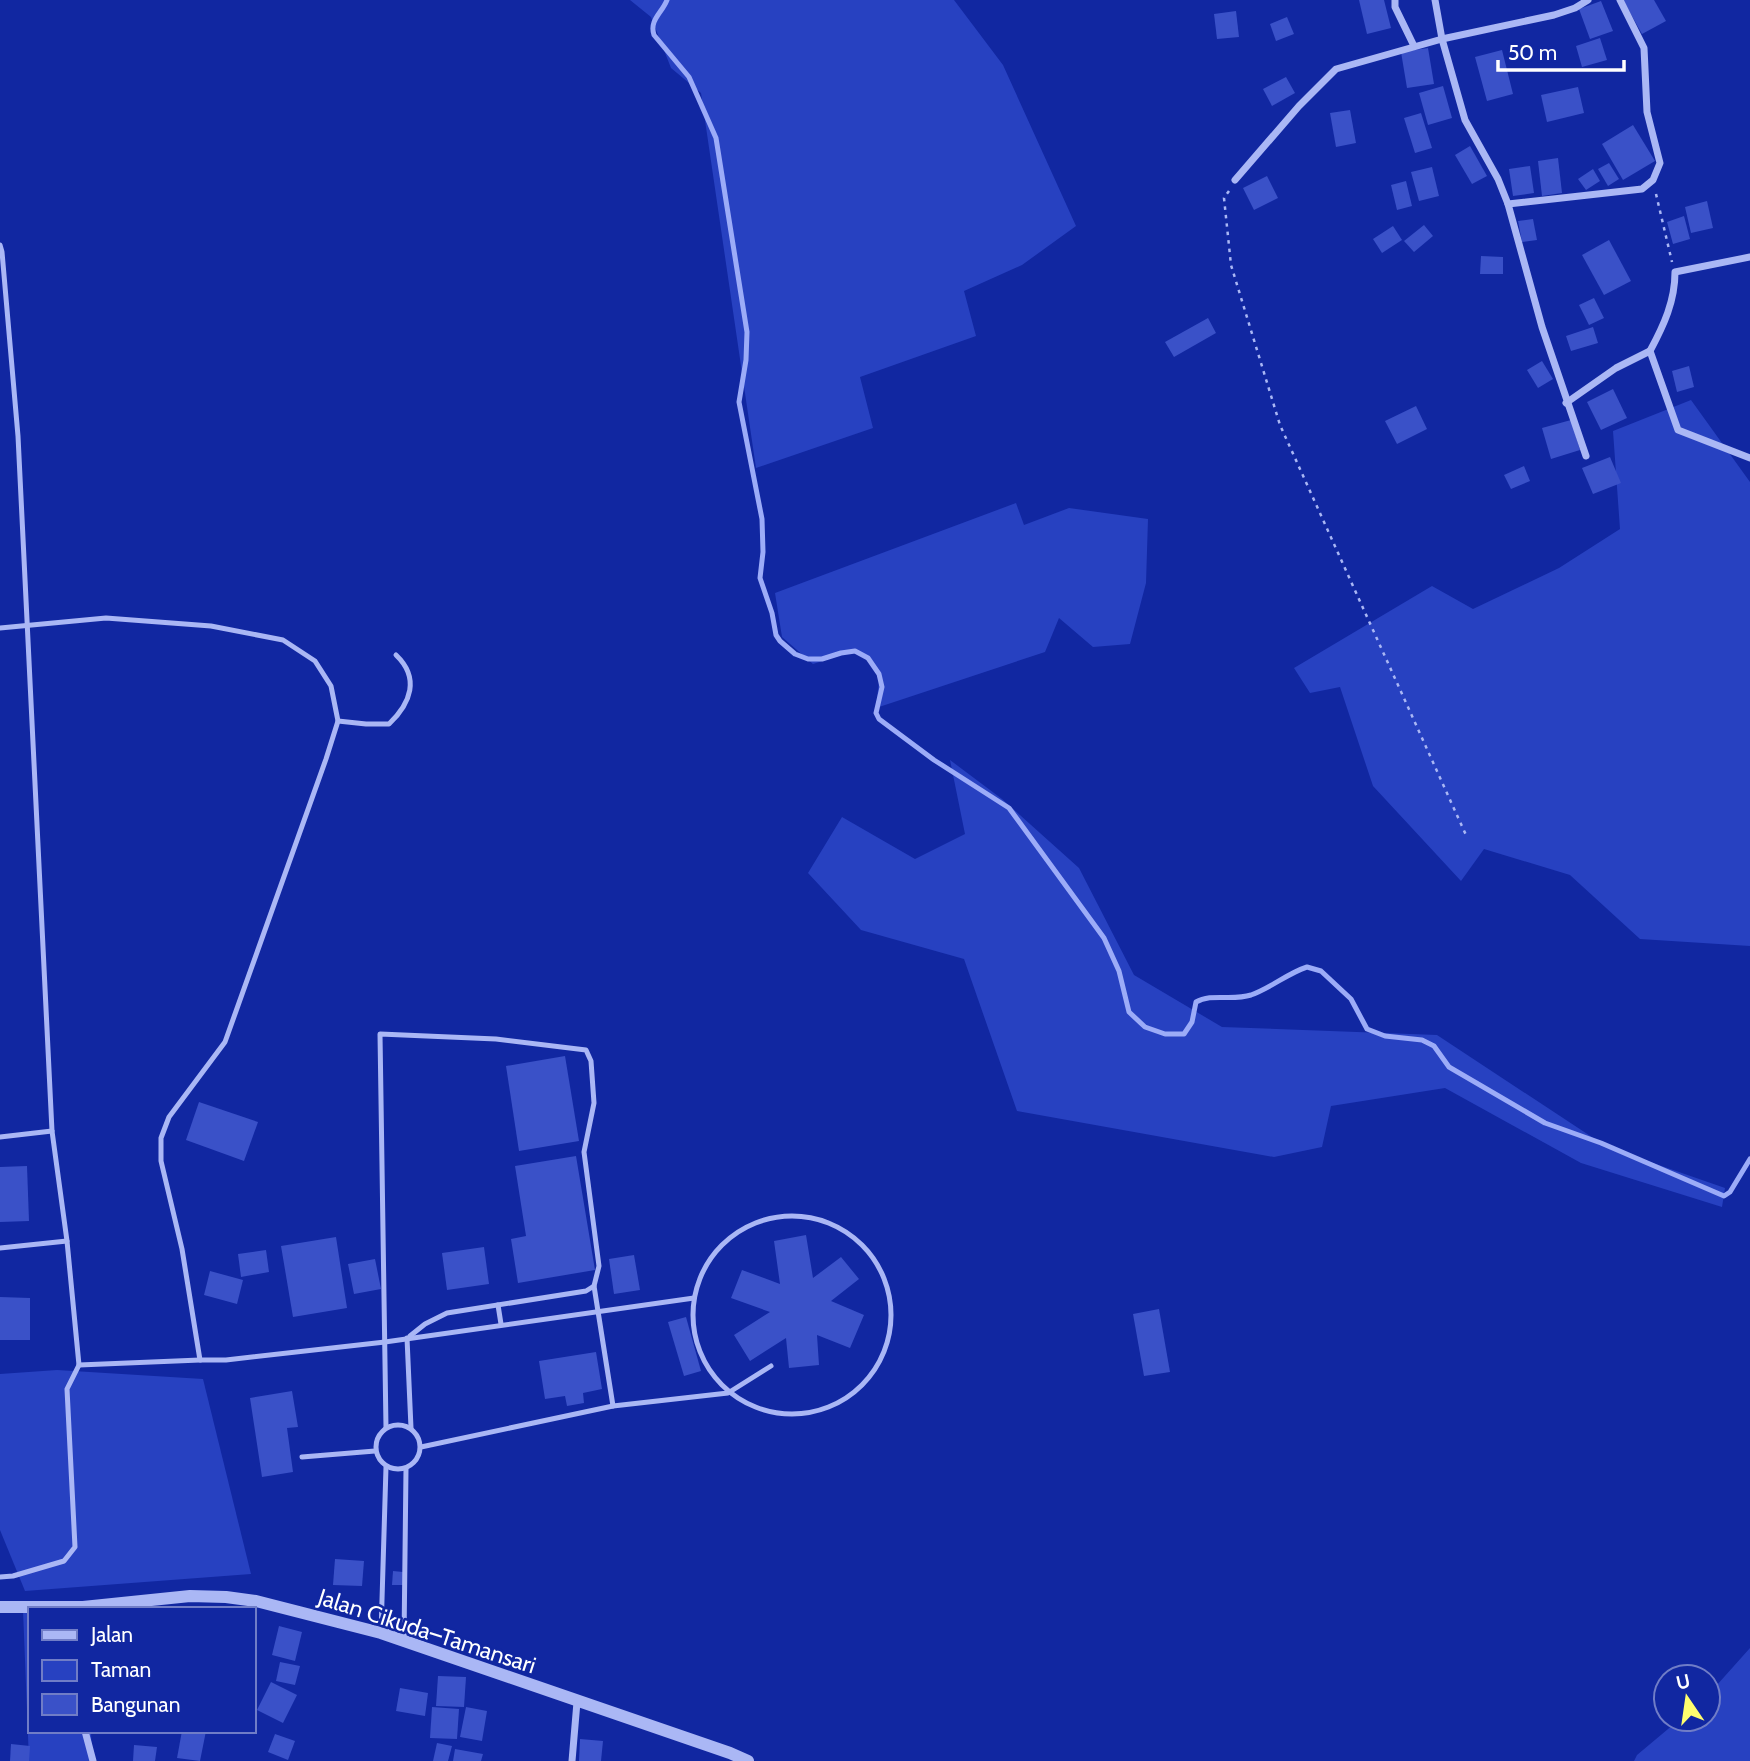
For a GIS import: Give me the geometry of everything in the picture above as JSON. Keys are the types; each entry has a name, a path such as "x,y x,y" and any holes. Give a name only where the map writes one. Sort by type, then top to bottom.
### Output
{"street":[{"path":"1395,0 1395,7 1414,46"},
{"path":"1435,0 1442,39 1465,120 1498,179 1508,204 1542,327 1586,456"},
{"path":"1235,180 1299,106 1336,69 1442,39 1554,15 1576,8 1588,0"},
{"path":"1508,204 1642,189 1653,180 1660,163 1647,112 1644,48 1620,0"},
{"path":"1566,403 1616,368 1650,351 1663,327 1675,291 1675,272 1750,257"},
{"path":"1650,351 1678,430 1750,458"},
{"name":"Jalan Cikuda–Tamansari","path":"92,1607 191,1596 256,1601 404,1640 748,1761"},
{"name":"Jalan Cikuda–Tamansari","path":"0,1607 28,1607"},
{"path":"572,1761 577,1702"},
{"path":"86,1733 93,1761"}],"lane":[{"path":"0,245 18,436 52,1132 67,1241 79,1365 67,1389 75,1547 64,1561 13,1576 0,1577"},
{"path":"0,628 106,618 211,626 283,639 315,661 331,686 338,721 225,1042 169,1117 161,1138 161,1161 182,1249 200,1360"},
{"path":"338,721 389,724 400,714 409,695 411,680 407,665 396,655"},
{"path":"386,1428 380,1034 496,1039 586,1050 591,1060 594,1103 584,1152 599,1266 594,1286 613,1406"},
{"path":"0,1137 52,1132"},
{"path":"779,1216 800,1216 840,1227 872,1254 883,1272 893,1312 885,1353 861,1387 826,1409 784,1414 764,1410 728,1393 718,1384 698,1348 693,1323 694,1297 710,1259 740,1230 779,1216"},
{"path":"0,1248 67,1241"},
{"path":"407,1338 425,1324 447,1314 586,1291 594,1286"},
{"path":"79,1365 226,1360 385,1342 694,1297"},
{"path":"498,1305 500,1324"},
{"path":"386,1467 406,1469 416,1462 421,1447 411,1428 407,1338"},
{"path":"421,1447 613,1406 728,1393 771,1366"},
{"path":"375,1451 380,1433 386,1428 394,1425 411,1428"},
{"path":"302,1457 375,1451"},
{"path":"375,1451 386,1467 381,1633"},
{"path":"404,1640 406,1469"}],"path":[{"path":"1235,180 1224,198 1231,265 1280,425 1466,835"},
{"path":"1653,180 1675,272"}],"green space":[{"path":"630,0 954,0 1003,65 1076,226 1022,265 964,291 976,336 860,377 873,428 756,468 701,93 671,68 651,17"},
{"path":"1691,400 1750,482 1750,946 1640,939 1570,875 1484,849 1461,881 1373,786 1340,687 1310,693 1294,668 1432,586 1473,609 1559,568 1620,529 1613,431"},
{"path":"1016,503 1024,525 1069,508 1148,519 1146,583 1130,644 1093,647 1059,618 1045,652 876,708 880,672 857,650 813,664 782,637 775,593"},
{"path":"950,760 1002,799 1079,868 1134,975 1222,1027 1437,1035 1607,1147 1725,1188 1722,1207 1581,1163 1445,1088 1331,1106 1322,1147 1274,1157 1017,1111 964,959 861,930 808,873 842,817 915,859 965,834"},
{"path":"57,1370 203,1379 251,1574 25,1591 0,1530 0,1374"},
{"path":"23,1610 28,1610 28,1733 91,1733 92,1761 29,1761"},
{"path":"1750,1648 1750,1761 1634,1761 1637,1755 1663,1733 1722,1733 1722,1679"}],"building":[{"path":"1359,0 1384,0 1391,28 1367,34"},
{"path":"1623,0 1654,0 1666,21 1642,34"},
{"path":"1601,1 1613,31 1590,39 1579,9"},
{"path":"1236,11 1239,37 1217,39 1214,14"},
{"path":"1287,17 1294,34 1276,41 1270,24"},
{"path":"1600,38 1607,60 1582,67 1576,46"},
{"path":"1428,48 1434,84 1407,88 1401,52"},
{"path":"1502,50 1513,94 1487,101 1475,57"},
{"path":"1286,77 1295,93 1272,106 1263,89"},
{"path":"1443,86 1452,118 1428,125 1419,93"},
{"path":"1578,87 1584,113 1547,122 1541,95"},
{"path":"1350,110 1356,143 1336,147 1330,113"},
{"path":"1421,113 1432,148 1415,153 1404,118"},
{"path":"1633,125 1655,161 1623,180 1602,144"},
{"path":"1470,146 1487,176 1472,184 1455,155"},
{"path":"1558,158 1562,193 1542,196 1538,161"},
{"path":"1609,163 1619,179 1608,186 1598,169"},
{"path":"1530,166 1534,193 1513,196 1509,169"},
{"path":"1432,167 1439,196 1419,201 1411,172"},
{"path":"1593,169 1600,181 1586,190 1578,179"},
{"path":"1267,176 1278,198 1254,210 1243,188"},
{"path":"1406,181 1412,206 1397,210 1391,185"},
{"path":"1707,201 1713,228 1691,233 1685,207"},
{"path":"1684,216 1690,239 1673,244 1667,222"},
{"path":"1533,219 1537,240 1522,242 1518,221"},
{"path":"1424,225 1433,236 1414,252 1404,241"},
{"path":"1393,226 1402,240 1382,253 1373,239"},
{"path":"1609,240 1631,281 1604,295 1582,255"},
{"path":"1481,256 1503,257 1503,274 1480,274"},
{"path":"1594,298 1604,318 1589,325 1579,305"},
{"path":"1208,318 1216,333 1174,357 1165,342"},
{"path":"1593,327 1598,343 1571,351 1566,336"},
{"path":"1542,361 1553,379 1538,388 1527,370"},
{"path":"1689,366 1694,387 1677,392 1672,371"},
{"path":"1613,389 1627,418 1601,430 1587,402"},
{"path":"1416,406 1427,429 1397,444 1385,421"},
{"path":"1571,420 1580,450 1551,459 1542,428"},
{"path":"1610,457 1621,483 1593,494 1582,468"},
{"path":"1524,466 1530,481 1511,489 1504,475"},
{"path":"565,1056 579,1141 519,1151 506,1066"},
{"path":"199,1102 258,1122 244,1161 186,1140"},
{"path":"576,1156 595,1270 518,1283 511,1239 526,1236 515,1166"},
{"path":"27,1166 29,1221 0,1222 0,1167"},
{"path":"806,1235 813,1278 841,1257 859,1279 831,1301 864,1315 850,1348 817,1335 819,1365 789,1368 786,1338 750,1361 734,1335 770,1312 731,1298 742,1270 780,1284 774,1241"},
{"path":"336,1237 347,1308 293,1317 281,1246"},
{"path":"484,1247 489,1284 447,1290 442,1253"},
{"path":"266,1250 269,1272 241,1277 238,1254"},
{"path":"634,1255 640,1290 614,1294 609,1259"},
{"path":"375,1259 381,1289 354,1294 348,1264"},
{"path":"210,1271 243,1280 237,1304 204,1295"},
{"path":"0,1297 30,1298 30,1340 0,1340"},
{"path":"1159,1309 1170,1372 1144,1376 1133,1314"},
{"path":"686,1317 701,1371 684,1376 668,1322"},
{"path":"596,1352 602,1389 583,1393 584,1403 567,1406 565,1396 545,1399 539,1361"},
{"path":"292,1391 298,1427 287,1428 293,1472 262,1477 250,1398"},
{"path":"335,1559 364,1561 362,1586 333,1585"},
{"path":"393,1571 403,1572 403,1585 392,1585"},
{"path":"279,1626 302,1632 295,1661 272,1655"},
{"path":"280,1662 300,1666 295,1685 276,1681"},
{"path":"438,1676 466,1677 464,1707 436,1706"},
{"path":"271,1682 297,1695 283,1723 257,1710"},
{"path":"400,1688 428,1693 425,1716 396,1711"},
{"path":"432,1707 459,1709 457,1739 430,1738"},
{"path":"466,1707 487,1711 482,1741 460,1737"},
{"path":"182,1733 206,1733 200,1761 177,1758"},
{"path":"275,1734 295,1741 288,1760 268,1752"},
{"path":"580,1739 603,1741 601,1761 579,1761"},
{"path":"437,1743 452,1746 448,1761 433,1761"},
{"path":"11,1744 30,1746 29,1761 10,1761"},
{"path":"134,1745 157,1747 155,1761 133,1761"},
{"path":"455,1749 483,1754 481,1761 453,1761"}],"waterway":[{"path":"667,0 653,25 654,35 689,77 716,138 747,332 746,360 739,402 762,519 763,552 760,578 780,641 795,654 808,659 822,659 855,651 868,658 879,674 882,687 876,713 879,719 934,760 1009,808 1104,938 1119,971 1129,1012 1145,1027 1165,1034 1184,1034 1192,1022 1196,1002 1208,998 1251,995 1307,967 1321,971 1351,999 1367,1029 1385,1036 1422,1040 1434,1046 1449,1067 1545,1123 1601,1143 1724,1196 1730,1192 1750,1159"}]}
